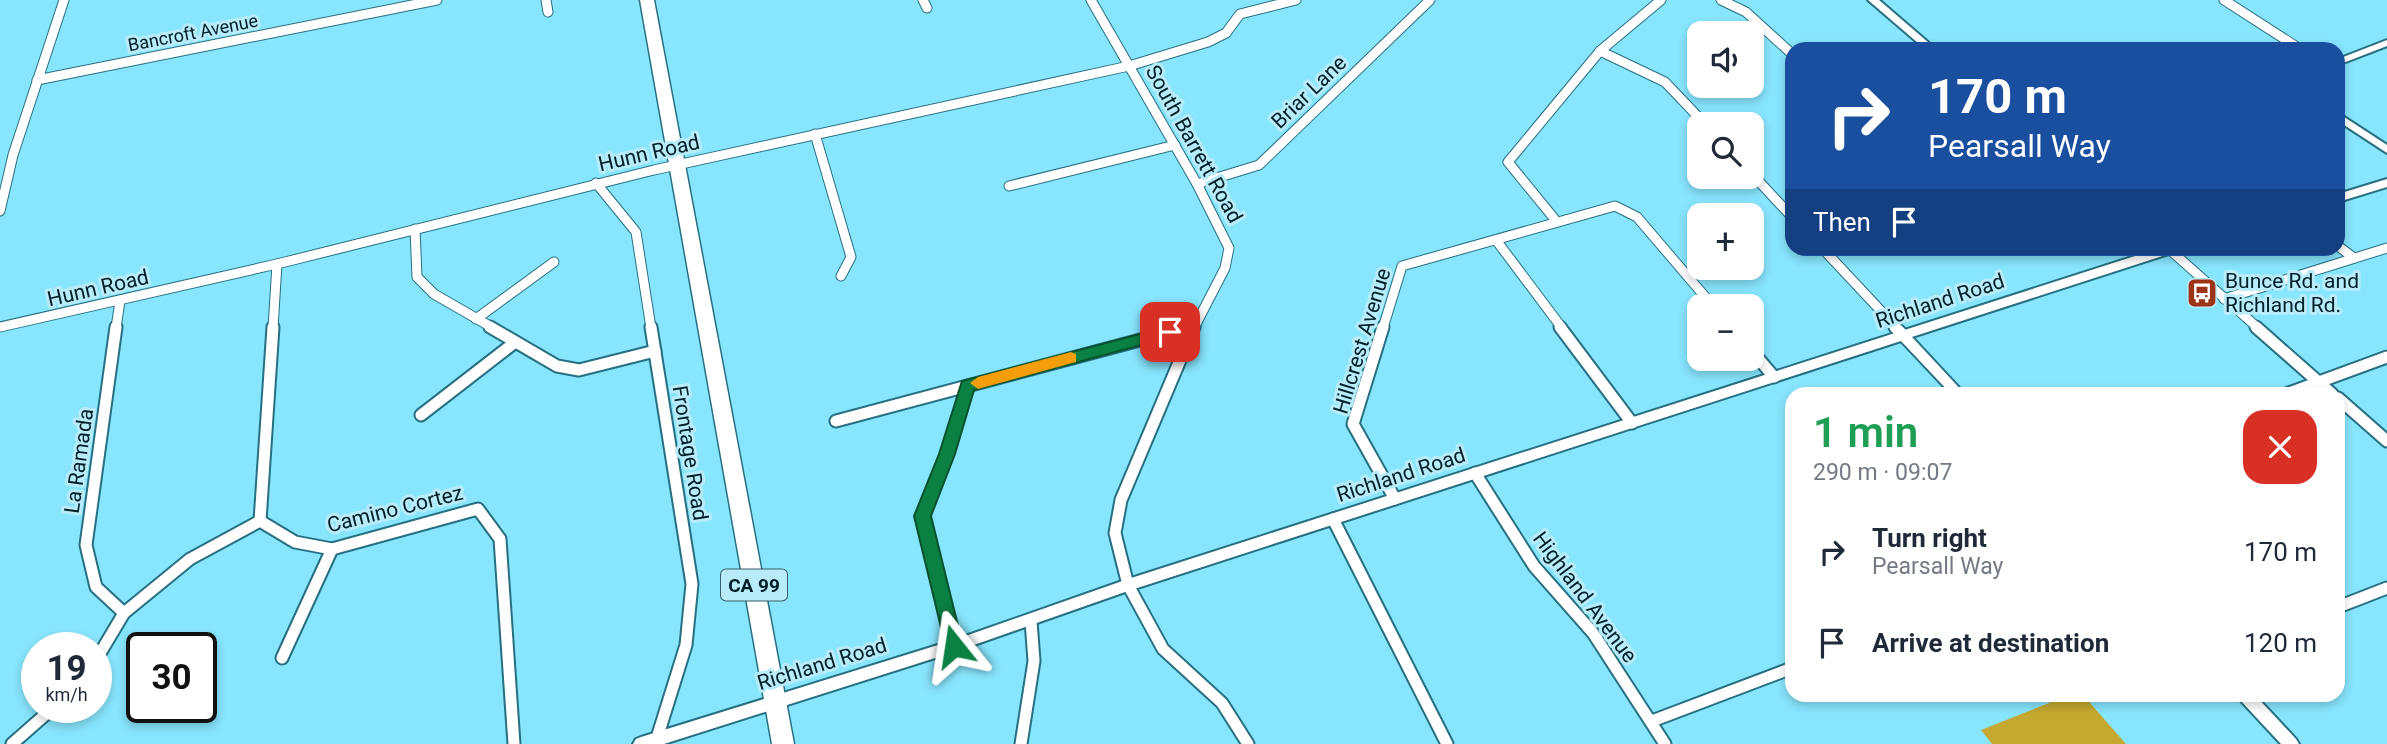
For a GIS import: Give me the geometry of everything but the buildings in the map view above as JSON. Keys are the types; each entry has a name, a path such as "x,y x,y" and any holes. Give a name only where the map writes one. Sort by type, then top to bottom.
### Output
{"highway":[{"name":"CA 99","path":"647,0 783,744"}],"street":[{"name":"Bancroft Avenue","path":"37,80 437,0"},
{"path":"546,0 548,12"},
{"name":"South Barrett Road","path":"1091,0 1197,184 1229,248 1225,268 1195,325 1121,500 1115,533 1128,585 1163,649 1222,703 1248,744"},
{"name":"Hunn Road","path":"0,327 277,264 596,183 1129,66 1226,33 1240,14 1296,0"},
{"name":"Briar Lane","path":"1197,184 1259,164 1430,0"},
{"path":"1557,222 1508,162 1600,51 1661,0"},
{"path":"1721,0 1746,12 1785,48"},
{"path":"1873,0 1923,42"},
{"path":"2224,0 2289,42"},
{"path":"0,211 13,155 37,80 67,1"},
{"path":"2345,59 2387,43"},
{"path":"1600,51 1665,82 1693,112"},
{"path":"2345,121 2387,150"},
{"path":"815,134 851,257 841,276"},
{"path":"1009,186 1175,145"},
{"path":"0,158 13,155"},
{"name":"Frontage Road","path":"596,183 636,232 692,584 692,626 682,668 657,738"},
{"path":"2345,196 2387,183"},
{"path":"1764,187 1785,209"},
{"name":"Hillcrest Avenue","path":"1395,499 1353,424 1402,266 1615,206 1637,216 1703,294"},
{"path":"415,229 417,277 434,294 557,366 579,370 655,351"},
{"path":"1496,240 1632,423"},
{"path":"2224,299 2387,248"},
{"path":"2345,251 2354,258"},
{"path":"1829,256 1952,387"},
{"name":"Richland Road","path":"641,744 954,646 1128,585 2149,256"},
{"path":"2178,256 2324,387"},
{"path":"476,319 554,262"},
{"path":"112,633 124,613 190,559 260,522 277,264"},
{"name":"La Ramada","path":"120,301 86,545 96,587 124,613"},
{"path":"836,421 1195,325"},
{"path":"421,415 514,343"},
{"path":"2305,387 2387,357"},
{"path":"1764,366 1773,377"},
{"path":"954,646 922,516 947,454 968,386"},
{"path":"2345,404 2387,440"},
{"name":"Highland Avenue","path":"1475,473 1534,566 1593,633 1652,720 1665,744"},
{"name":"Camino Cortez","path":"260,522 295,542 332,549 478,509 500,539 514,744"},
{"path":"1333,519 1447,744"},
{"path":"282,658 332,549"},
{"path":"2345,604 2387,588"},
{"path":"1021,744 1034,661 1031,621"},
{"path":"1652,720 1785,671"},
{"path":"2252,702 2291,744"},
{"path":"12,744 36,723"}],"shaded area":[{"path":"2051,702 2089,702 2126,744 1992,744 1981,730"}],"slow traffic":[{"path":"978,383 1071,358"}],"place":[{"name":"Bunce Rd. and Richland Rd.","path":"2202,293"}],"route":[{"path":"954,646 922,516 947,454 968,386 1170,332"}]}
